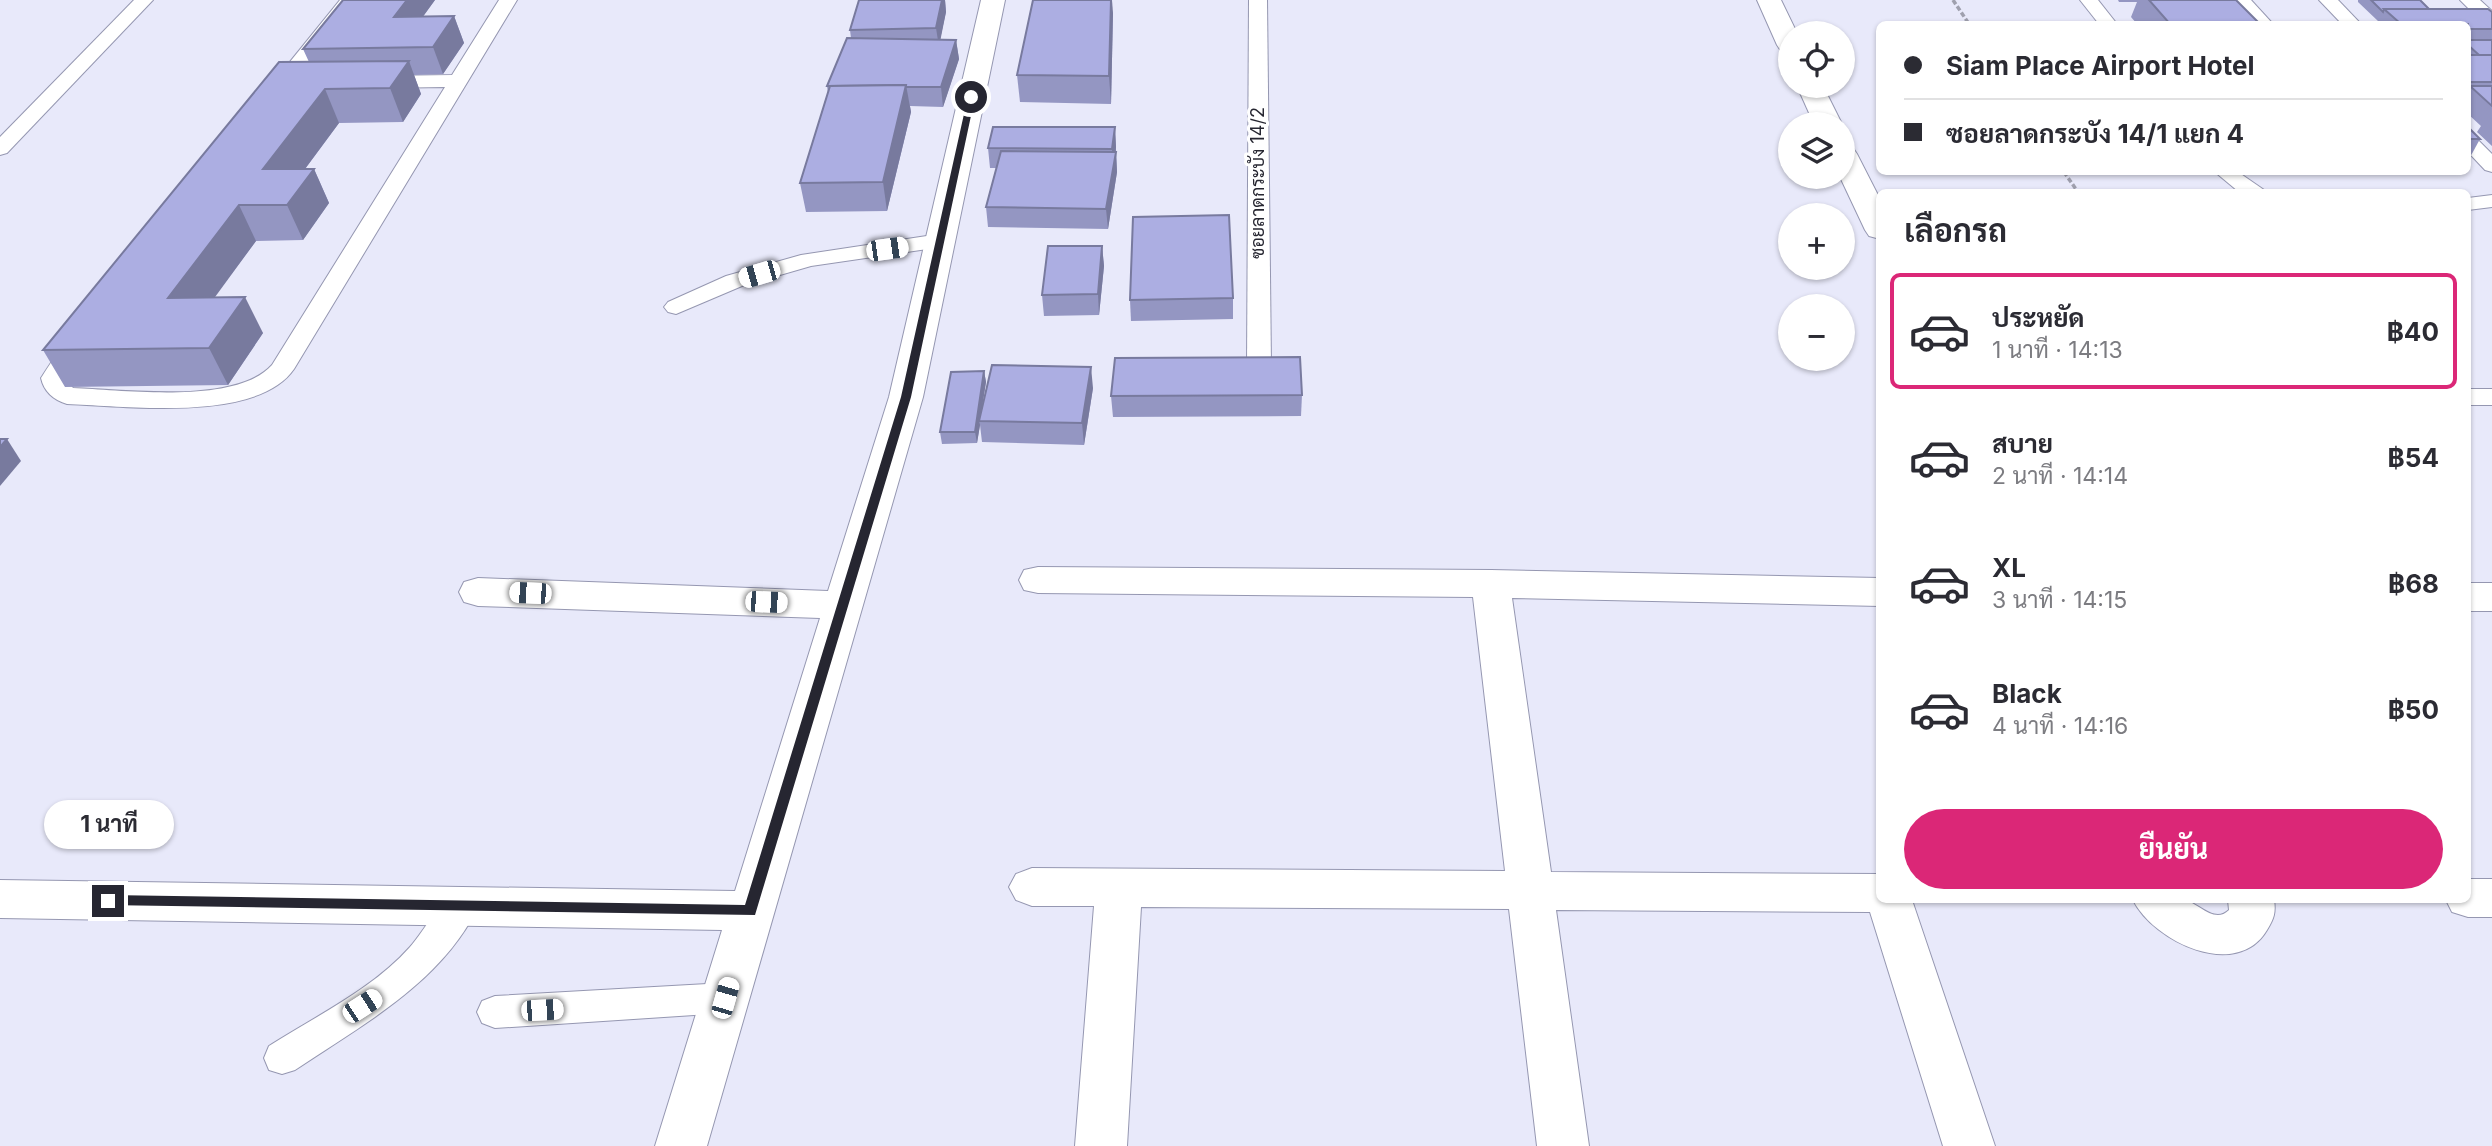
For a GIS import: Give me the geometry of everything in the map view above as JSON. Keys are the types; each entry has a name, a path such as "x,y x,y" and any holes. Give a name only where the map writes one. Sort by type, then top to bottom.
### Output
{"street":[{"path":"681,1146 906,397 992,0"},
{"path":"1769,0 1779,21"},
{"path":"1855,179 1876,222"},
{"path":"1038,580 1491,584 1876,592"},
{"path":"1491,584 1563,1146"},
{"path":"478,592 844,605"},
{"path":"2471,597 2492,597"},
{"path":"1031,887 1876,893"},
{"path":"1101,1146 1119,887"},
{"path":"2471,898 2492,898"},
{"path":"0,899 750,911"},
{"path":"1890,903 1969,1146"},
{"path":"2158,903 2168,915 2194,929 2222,934 2242,928 2253,913 2251,903"}],"lane":[{"path":"0,149 144,0"},
{"path":"266,104 349,0"},
{"path":"89,331 54,378 55,386 62,394 215,397 255,390 271,381 282,369 508,0"},
{"name":"ซอยลาดกระบัง 14/2","path":"1258,0 1259,366"},
{"path":"2089,0 2106,21"},
{"path":"2241,0 2261,21"},
{"path":"2328,0 2349,21"},
{"path":"2469,0 2492,21"},
{"path":"363,82 457,81"},
{"path":"283,83 310,83"},
{"path":"2471,144 2492,166"},
{"path":"2230,175 2249,189"},
{"path":"2478,203 2492,220"},
{"path":"676,307 734,281 809,260 940,242"},
{"path":"2471,397 2492,397"},
{"path":"282,1058 381,993 421,959 461,907"},
{"path":"495,1012 725,998"}],"path":[{"path":"1953,0 1967,21"}],"building":[{"path":"343,0 407,0 394,17 454,16 433,47 303,49"},
{"path":"859,0 942,0 936,28 850,30"},
{"path":"1033,0 1111,0 1109,76 1017,75"},
{"path":"2149,0 2236,0 2257,21 2167,21"},
{"path":"2371,0 2420,0 2429,9 2384,9 2383,12"},
{"path":"2384,9 2488,9 2492,12 2492,29 2471,29 2471,21 2398,21"},
{"path":"847,38 956,40 941,87 827,86"},
{"path":"2471,40 2492,40 2492,55 2479,55 2471,48"},
{"path":"2471,55 2492,55 2492,82 2471,82"},
{"path":"409,61 390,88 325,89 263,169 314,169 287,205 239,205 168,298 245,297 209,348 43,350 279,62"},
{"path":"906,85 883,182 800,183 830,86"},
{"path":"2471,86 2492,86 2492,106 2471,87"},
{"path":"993,127 1115,127 1112,149 988,148"},
{"path":"2471,130 2480,139 2471,139"},
{"path":"1001,151 1116,152 1106,209 986,207"},
{"path":"1229,215 1233,298 1130,300 1133,217"},
{"path":"1048,246 1102,246 1098,294 1042,295"},
{"path":"1300,357 1302,395 1111,396 1115,358"},
{"path":"992,365 1091,367 1082,423 979,421"},
{"path":"984,371 975,432 940,432 951,372"}],"route":[{"path":"108,901 750,911 906,397 971,97"}]}
